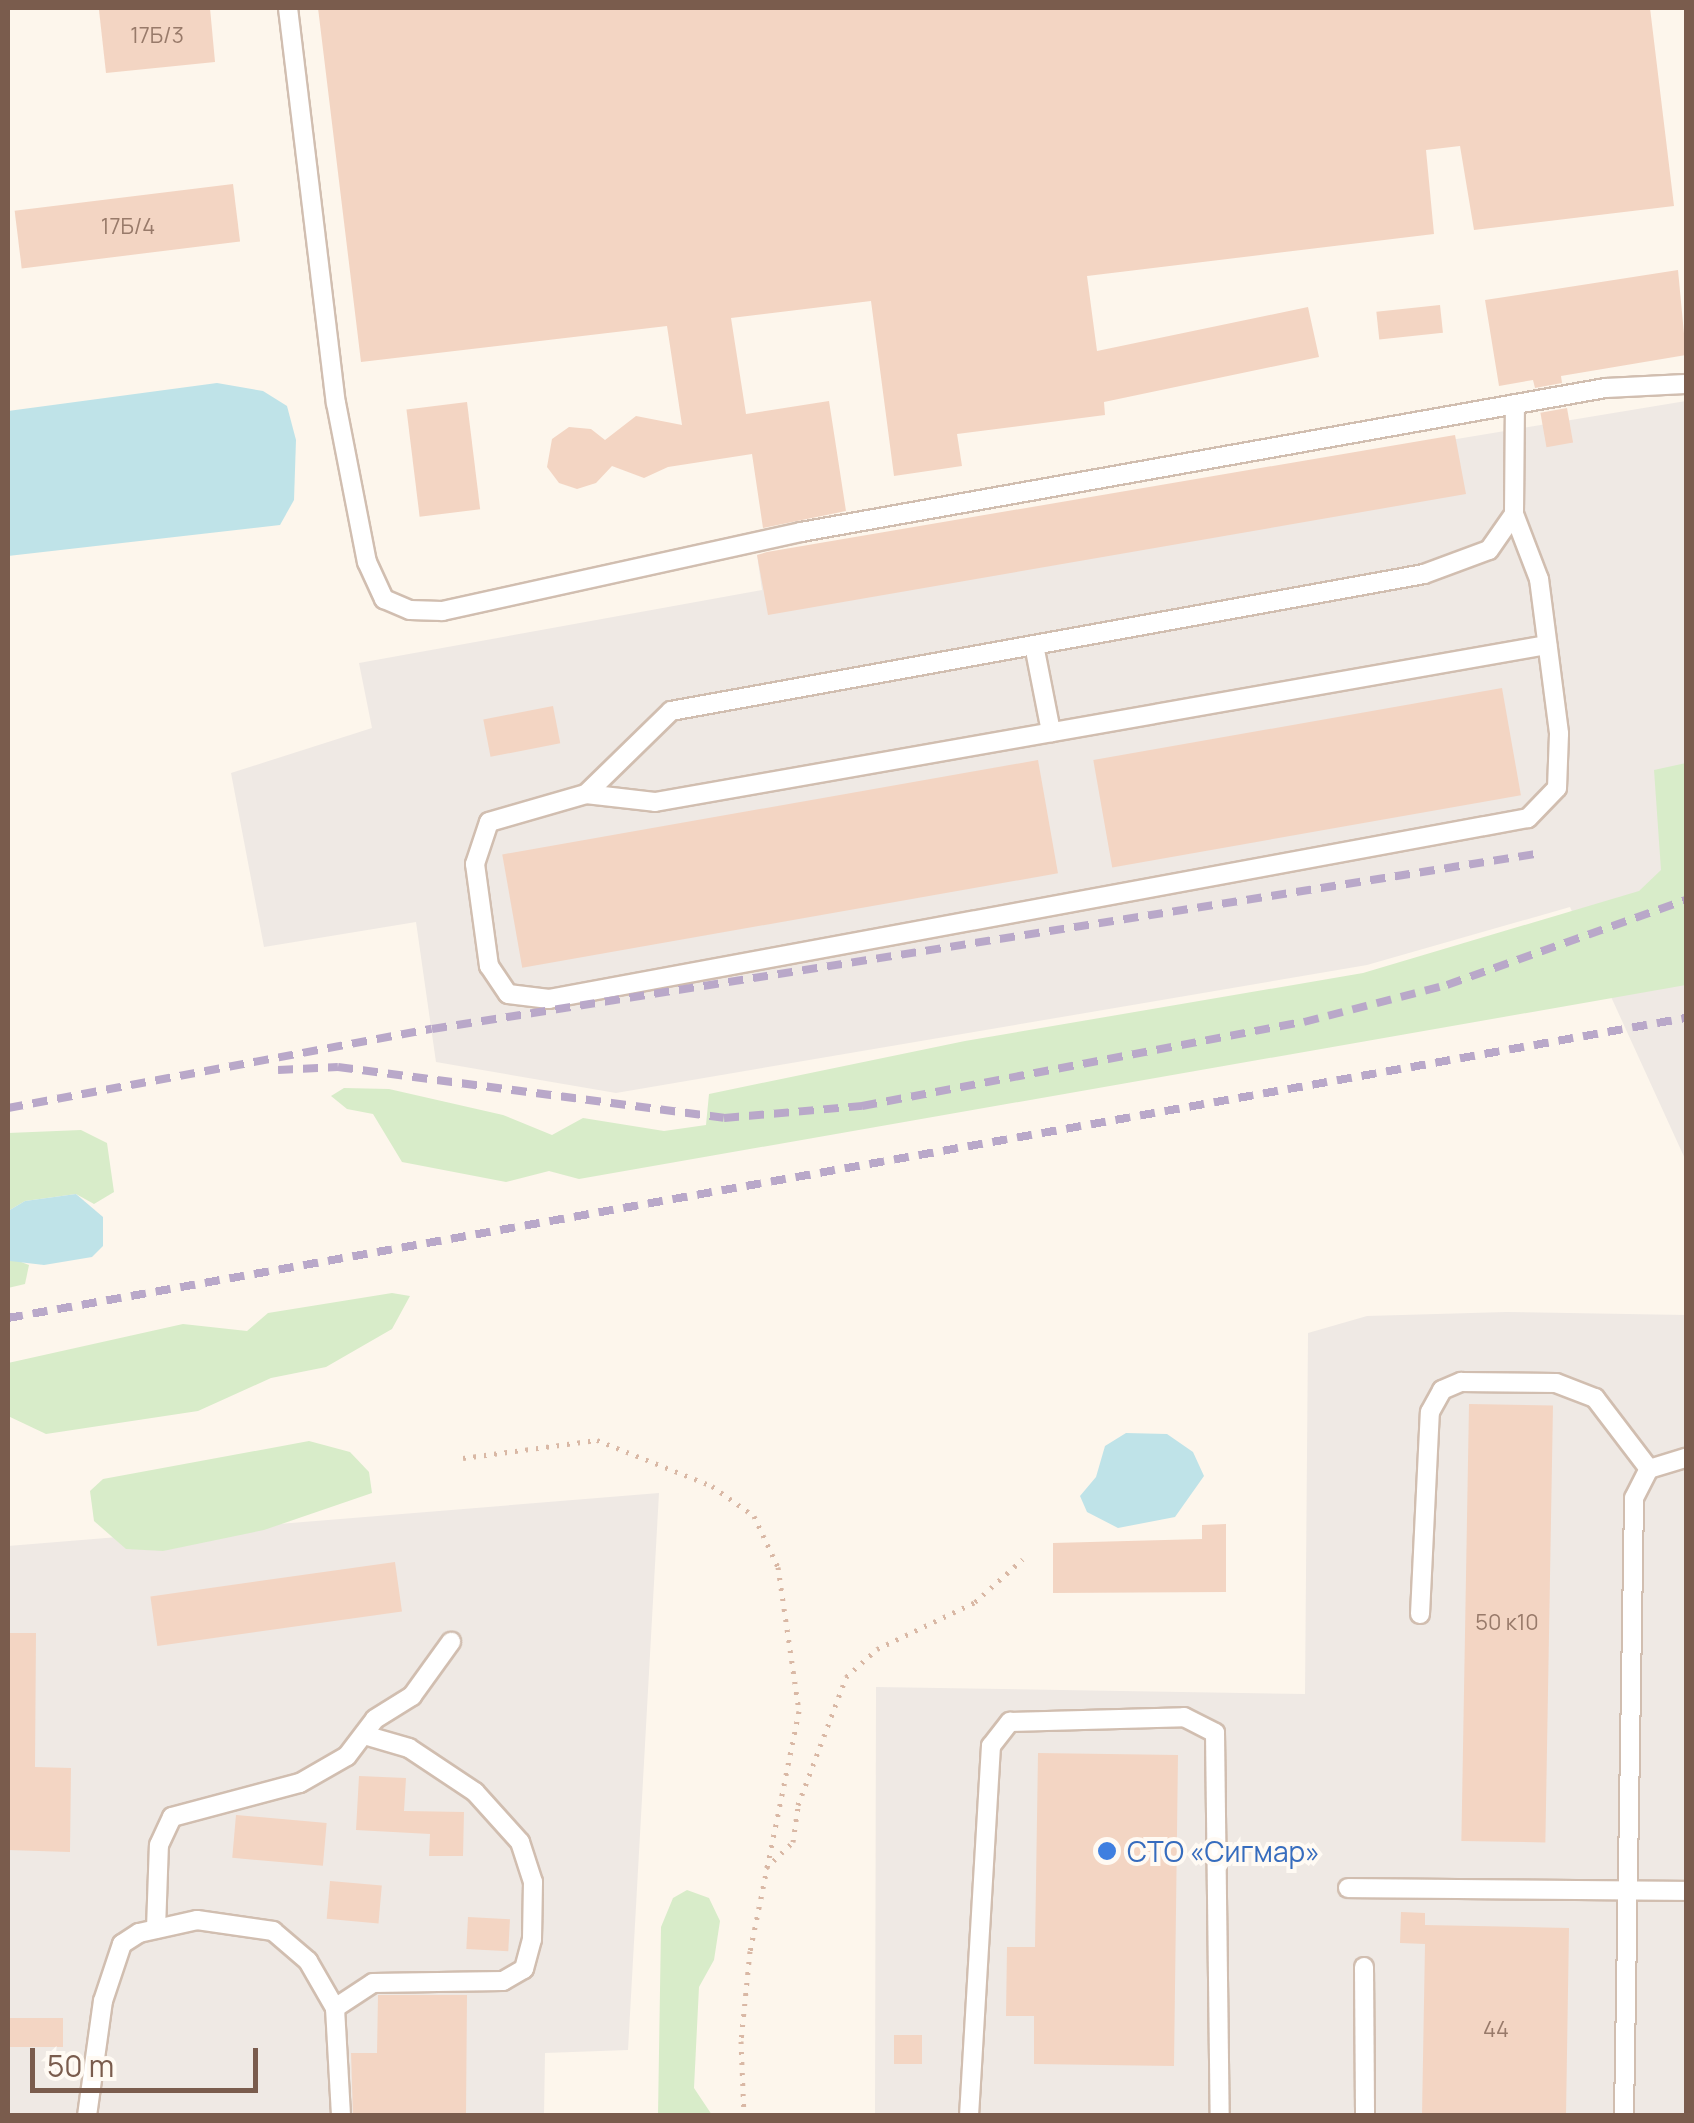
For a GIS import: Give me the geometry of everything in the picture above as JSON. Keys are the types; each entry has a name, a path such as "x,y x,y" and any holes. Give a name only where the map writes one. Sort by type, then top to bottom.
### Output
{"lane":[{"path":"288,8 336,404 366,562 384,599 410,610 442,611 801,532 1605,388 1686,384"},
{"path":"1516,404 1514,514 1539,579 1559,734 1556,788 1528,818 549,999 508,994 489,966 475,864 489,822 586,794 656,802 1547,645"},
{"path":"586,794 671,711 1424,574 1489,550 1514,514"},
{"path":"1034,645 1051,732"},
{"path":"1420,1614 1430,1412 1442,1390 1461,1382 1556,1383 1595,1398 1649,1468"},
{"path":"1624,2116 1632,1891 1634,1498 1649,1468 1686,1458"},
{"path":"156,1929 159,1845 172,1817 300,1782 347,1756 364,1734 412,1696 451,1642"},
{"path":"969,2116 991,1746 1010,1722 1184,1717 1214,1733 1220,2116"},
{"path":"335,2008 373,1982 503,1981 524,1969 532,1939 533,1882 520,1842 475,1792 409,1748 364,1734"},
{"path":"1348,1888 1686,1891"},
{"path":"87,2116 104,2000 122,1944 156,1929 196,1920 272,1931 308,1960 335,2008 341,2116"},
{"path":"1364,1967 1365,2116"}],"path":[{"path":"463,1458 596,1440 712,1486 754,1516 778,1567 799,1711 765,1868 742,2041 744,2116"},
{"path":"765,1868 792,1842 798,1805 846,1676 877,1648 975,1602 1023,1559"}],"shaded area":[{"path":"1686,401 1686,1161 1570,907 1367,965 616,1093 436,1062 416,922 264,947 231,773 372,728 359,663 762,590 757,555"},
{"path":"1506,1312 1686,1315 1686,2115 875,2116 876,1687 1305,1694 1308,1333 1367,1316"},
{"path":"659,1493 628,2050 545,2053 544,2115 8,2115 8,1546"}],"green space":[{"path":"1686,763 1686,985 579,1179 549,1171 506,1182 402,1162 373,1114 347,1109 331,1096 344,1088 389,1089 503,1115 552,1135 583,1118 664,1131 706,1125 709,1094 965,1041 1363,973 1639,891 1661,870 1654,770"},
{"path":"81,1130 107,1143 114,1192 94,1204 76,1194 25,1201 8,1211 8,1133"},
{"path":"8,1257 29,1265 25,1284 8,1288"},
{"path":"392,1293 410,1296 392,1329 326,1367 271,1378 198,1411 46,1434 8,1416 8,1363 183,1324 247,1331 268,1313"},
{"path":"309,1441 350,1452 369,1472 372,1493 264,1530 163,1551 126,1549 94,1521 90,1491 103,1479"},
{"path":"687,1890 709,1898 720,1921 714,1960 699,1987 694,2088 712,2115 658,2115 661,1927 673,1898"}],"water":[{"path":"217,383 263,391 287,406 296,440 294,500 280,525 8,556 8,411"},
{"path":"76,1194 103,1217 103,1246 92,1257 44,1265 10,1261 8,1211 25,1201"},
{"path":"1126,1433 1167,1434 1193,1452 1204,1476 1175,1517 1118,1528 1087,1512 1080,1496 1096,1477 1105,1446"}],"building":[{"path":"210,8 215,62 106,73 99,10"},
{"path":"318,8 1650,8 1674,206 1474,230 1460,146 1426,150 1434,234 1087,276 1097,351 1308,307 1319,357 1104,402 1105,415 957,434 962,466 894,476 871,301 731,318 746,414 829,401 846,511 763,528 752,454 668,467 644,478 612,466 596,483 577,489 559,483 547,467 552,439 569,427 591,429 605,440 636,416 682,425 667,326 361,362"},
{"path":"233,184 240,242 22,268 15,211"},
{"path":"1678,270 1686,355 1561,376 1562,383 1535,388 1533,380 1499,386 1485,300"},
{"path":"1440,305 1443,333 1379,340 1376,312"},
{"path":"467,402 480,509 420,517 406,409"},
{"path":"1567,408 1573,442 1546,447 1540,413"},
{"path":"1455,435 1466,494 768,615 757,555 767,552"},
{"path":"1502,688 1521,795 1112,867 1093,760"},
{"path":"553,706 560,743 491,757 483,720"},
{"path":"1038,760 1058,873 522,968 502,854"},
{"path":"1469,1404 1553,1405 1545,1842 1461,1841"},
{"path":"1226,1524 1226,1592 1053,1593 1053,1543 1202,1539 1202,1525"},
{"path":"395,1562 402,1612 157,1646 150,1596"},
{"path":"8,1633 36,1633 35,1767 71,1768 70,1852 8,1850"},
{"name":"СТО «Сигмар»","path":"1038,1753 1178,1755 1174,2066 1034,2064 1034,2016 1006,2016 1007,1947 1035,1947"},
{"path":"359,1776 406,1778 404,1811 464,1812 463,1856 429,1856 430,1834 356,1830"},
{"path":"236,1815 327,1823 323,1866 232,1858"},
{"path":"330,1881 382,1886 378,1923 327,1919"},
{"path":"1401,1912 1425,1913 1425,1925 1569,1928 1566,2116 1422,2116 1425,1944 1400,1943"},
{"path":"468,1917 510,1919 508,1951 466,1949"},
{"path":"378,1995 467,1995 466,2116 353,2116 351,2053 377,2053"},
{"path":"8,2018 63,2018 63,2047 8,2047"},
{"path":"894,2035 922,2035 922,2064 894,2064"}],"railway":[{"path":"8,1108 432,1029 1536,854"},
{"path":"278,1070 338,1067 724,1118 862,1106 1304,1022 1447,985 1686,900"},
{"path":"8,1318 1686,1018"}],"place":[{"name":"СТО «Сигмар»","path":"1107,1851"}]}
